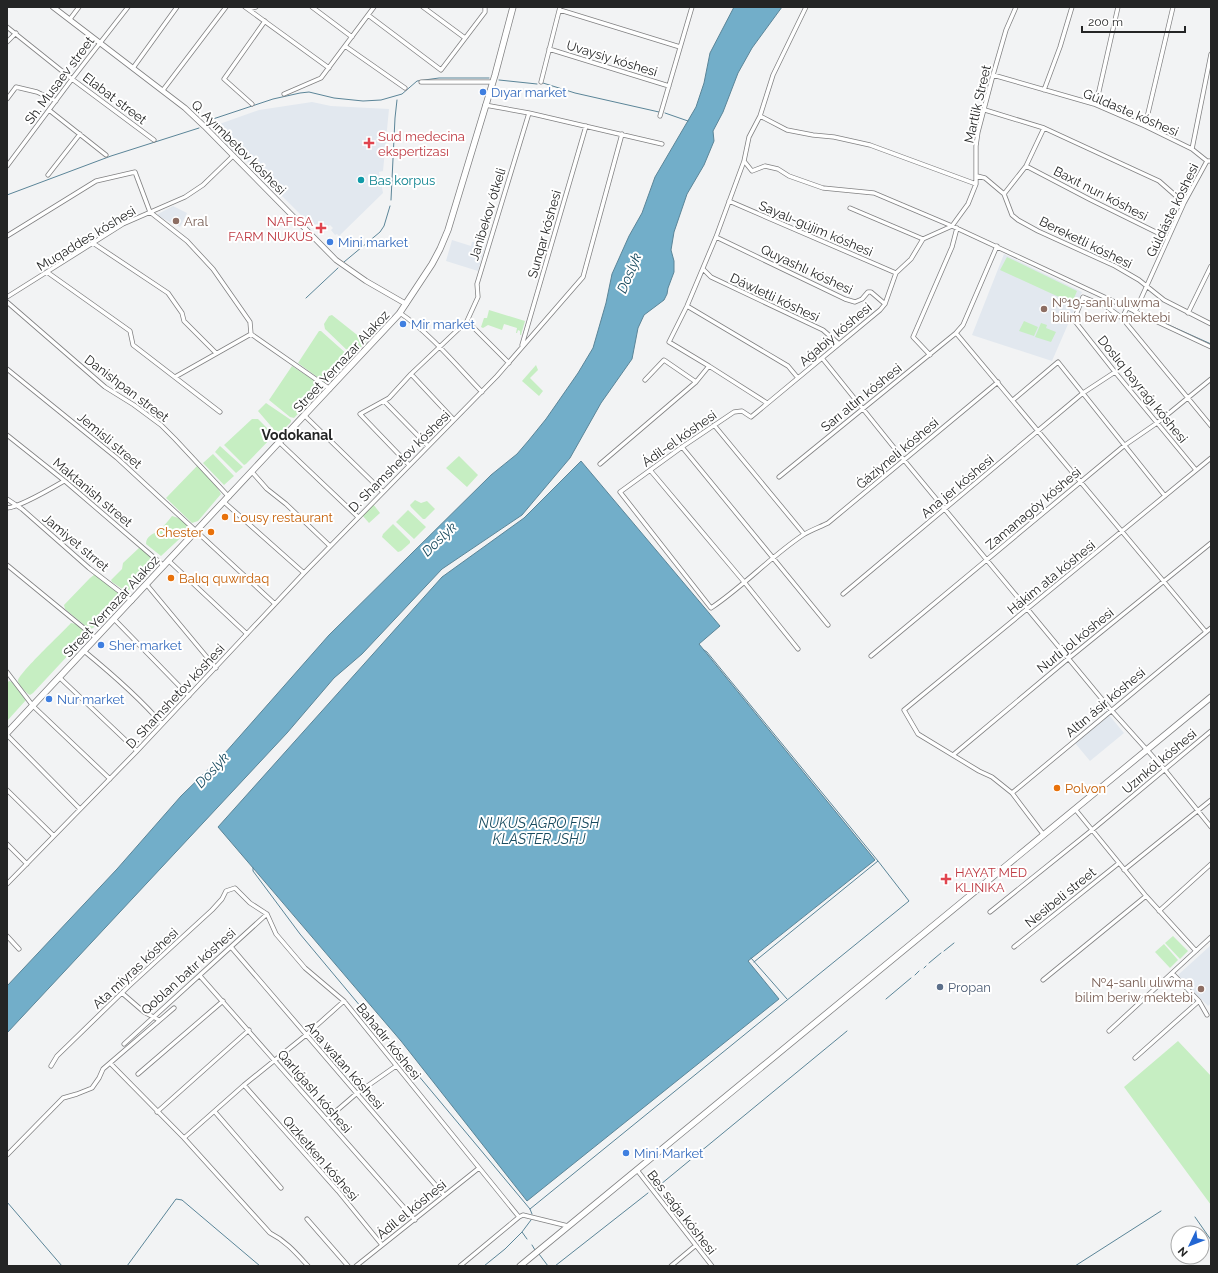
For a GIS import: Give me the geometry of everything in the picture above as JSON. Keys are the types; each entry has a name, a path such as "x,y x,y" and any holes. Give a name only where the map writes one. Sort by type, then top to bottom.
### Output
{"main road":[{"name":"Street Yernazar Alakoz","path":"7,734 330,390 400,313 422,281 440,249 451,220 493,82 513,7"},
{"path":"520,1266 1211,697"}],"street":[{"name":"Q. Ayımbetov kóshesi","path":"53,7 163,90 202,124 336,260 366,281 406,304"},
{"path":"70,19 79,7"},
{"name":"Sh. Musaev street","path":"7,166 72,78 128,7"},
{"path":"133,68 177,7"},
{"path":"163,90 226,7"},
{"path":"246,8 256,7"},
{"path":"312,7 352,37"},
{"path":"284,94 321,78 374,7"},
{"path":"423,7 465,38"},
{"path":"368,15 441,70 485,12 485,7"},
{"path":"660,116 692,7"},
{"path":"767,403 710,366 669,342 687,306 716,237 744,161 749,137 760,116 773,75 806,7"},
{"name":"Martlik Street","path":"952,226 968,204 976,184 976,146 978,132 1006,30 1016,7"},
{"path":"1044,90 1060,47 1072,7"},
{"path":"1094,104 1099,91 1118,7"},
{"path":"1145,126 1173,7"},
{"path":"246,8 329,68"},
{"path":"541,82 560,9 680,47"},
{"path":"252,104 224,79 265,22"},
{"name":"Elabat street","path":"7,26 72,78 154,140"},
{"path":"7,42 16,33"},
{"path":"345,46 405,88"},
{"name":"Uvaysiy kóshesi","path":"549,49 669,86"},
{"path":"1192,150 1211,54"},
{"name":"Gúldaste kóshesi","path":"993,75 1094,104 1145,126 1192,150 1209,161"},
{"path":"421,82 493,82"},
{"path":"7,100 16,87 37,92 56,101"},
{"path":"485,105 528,113 662,144"},
{"path":"49,110 106,155"},
{"path":"985,110 1044,128 1159,181 1184,203"},
{"name":"Janibekov ótkeli","path":"467,321 478,297 477,284 528,113"},
{"path":"760,116 787,130 834,137 870,145 976,184"},
{"name":"Sunqar kóshesi","path":"521,348 586,126"},
{"path":"1004,194 1026,166 1044,128"},
{"path":"48,175 80,134"},
{"name":"D. Shamshetov kóshesi","path":"7,884 137,751 382,492 482,392 583,277 622,134"},
{"name":"Muqaddes kóshesi","path":"7,297 123,224 185,197 203,184 233,156"},
{"path":"744,161 752,171 764,166 778,169 789,176 823,188 874,193 997,246 1211,347"},
{"name":"Gúldáste kóshesi","path":"1135,312 1184,203 1209,161"},
{"name":"Baxıt nurı kóshesi","path":"1026,166 1168,238"},
{"path":"7,236 96,181 135,172 150,212 187,241 213,269 250,322 251,334 330,390"},
{"name":"Bereketli kóshesi","path":"977,176 985,178 1004,194 1012,215 1018,220 1038,231 1115,266 1147,286 1164,300 1211,324"},
{"name":"Sayalı-gújim kóshesi","path":"729,201 896,273"},
{"path":"850,208 923,239 952,226"},
{"path":"930,355 913,337 952,247 957,228"},
{"name":"Quyashlı kóshesi","path":"716,237 845,299 855,302 862,299 868,292 871,292 884,304"},
{"name":"Aǵabiy kóshesi","path":"751,417 880,310 884,304 896,273 911,259 923,239"},
{"path":"93,243 168,293 182,313 184,321 216,353"},
{"name":"Sarı altın kóshesi","path":"779,477 956,333 963,325 997,246"},
{"path":"1188,313 1211,266"},
{"name":"Dáwletli kóshesi","path":"703,270 710,278 823,330 839,344"},
{"path":"47,272 130,331 133,345 220,412"},
{"name":"Doslıq bayraǵı kóshesi","path":"1122,318 1107,307 1083,297 1074,320 1196,470"},
{"name":"Danishpan street","path":"7,302 105,387 134,405 161,425 176,439 229,497"},
{"path":"687,306 788,366 798,378"},
{"path":"1127,308 1122,318 1211,426"},
{"path":"400,313 411,320 482,392"},
{"path":"409,465 360,414 390,398 411,374 467,321 509,363"},
{"path":"956,333 1206,632"},
{"path":"175,377 251,334"},
{"path":"822,358 904,460 1068,658 1146,750 1165,770 1211,827"},
{"path":"644,380 664,360 696,382"},
{"path":"1013,400 1058,362 1166,496"},
{"path":"600,464 696,382 710,366"},
{"name":"Jemisli street","path":"7,369 118,458 275,604"},
{"name":"Ana jer kóshesi","path":"843,594 1083,394 1115,372"},
{"path":"411,374 454,420"},
{"name":"Zamanagóy kóshesi","path":"871,656 1125,445 1157,423 1211,379"},
{"name":"Ǵáziyneli kóshesi","path":"620,492 711,608 804,534 828,523 998,382"},
{"path":"384,401 428,446"},
{"name":"Ádil-el kóshesi","path":"620,492 682,447 734,412 742,411 751,417"},
{"path":"305,416 382,492"},
{"path":"714,425 804,534"},
{"name":"Maktanish street","path":"7,435 164,566"},
{"path":"280,443 358,517"},
{"path":"682,447 828,625"},
{"name":"Hákim ata kóshesi","path":"953,754 918,734 904,710 1211,458"},
{"path":"650,470 745,582 798,649"},
{"path":"252,472 267,489 286,504 330,546"},
{"path":"7,508 51,489 64,481"},
{"name":"Jamiyet strret","path":"7,499 22,509 89,568 132,601"},
{"path":"224,502 304,573"},
{"name":"Nurlı jol kóshesi","path":"953,754 1068,658 1211,543"},
{"path":"169,561 247,634"},
{"path":"7,564 96,638"},
{"path":"147,585 216,668"},
{"path":"114,619 189,696"},
{"name":"Altın ásir kóshesi","path":"1012,793 1211,628"},
{"path":"84,651 148,708 162,724"},
{"path":"7,672 33,706 110,779"},
{"path":"59,678 137,751"},
{"name":"Uzınkól kóshesi","path":"990,912 1211,731"},
{"path":"7,734 80,809"},
{"path":"953,754 978,771 992,778 1012,793 1043,834"},
{"path":"7,790 54,836"},
{"path":"1124,870 1211,800"},
{"path":"1075,809 1159,912 1196,951"},
{"path":"7,844 27,864"},
{"name":"Nesibeli street","path":"1014,947 1119,863"},
{"path":"1159,912 1211,864"},
{"name":"Ata miyras kóshesi","path":"51,1066 57,1056 122,993 212,910 222,899 226,891 235,888 250,902 267,914"},
{"path":"1044,980 1146,896"},
{"name":"Qoblan batır kóshesi","path":"124,1044 153,1016 200,976 267,914"},
{"name":"Bahadır kóshesi","path":"267,914 276,934 305,968 344,1001 519,1217"},
{"path":"7,936 19,949"},
{"path":"1109,1031 1211,937"},
{"name":"Ana watan kóshesi","path":"231,947 444,1195"},
{"path":"1172,973 1199,1001 1206,1015"},
{"name":"Qarlıǵash kóshesi","path":"200,976 249,1030 414,1220"},
{"path":"122,993 144,1012 160,1020"},
{"path":"138,1074 223,1001"},
{"path":"184,1138 216,1112 274,1059 306,1035 344,1001"},
{"path":"1135,1058 1199,1001"},
{"name":"Qoblan batır kóshesi","path":"7,1154 63,1098 92,1088 103,1069 174,1008"},
{"path":"157,1112 249,1030"},
{"path":"110,1063 184,1138 270,1233 290,1246 308,1266"},
{"path":"327,1119 356,1094 396,1066"},
{"name":"Qızketken kóshesi","path":"244,1085 338,1191 382,1245"},
{"path":"216,1112 281,1188"},
{"name":"Ádil el kóshesi","path":"356,1266 479,1168"},
{"name":"Bes saǵa kóshesi","path":"636,1170 712,1266"},
{"path":"460,1266 523,1215 568,1226"},
{"path":"307,1219 348,1266"},
{"path":"671,1266 696,1246"}],"shaded area":[{"path":"312,102 331,106 389,109 383,171 379,172 383,193 339,236 337,234 335,235 331,230 333,228 330,225 327,227 323,223 311,225 211,127 259,110"},
{"name":"Aral","path":"173,206 187,213 180,227 158,216 158,214"},
{"path":"452,240 471,246 472,242 474,242 485,246 478,271 446,261"},
{"name":"№19-sanlı ulıwma bilim beriw mektebi","path":"1004,254 1082,292 1052,361 972,335"},
{"path":"1109,715 1124,733 1090,761 1075,743"},
{"name":"№4-sanlı ulıwma bilim beriw mektebi","path":"1211,945 1211,1003 1208,1006 1178,975"}],"green space":[{"path":"1007,257 1077,291 1072,303 1000,270"},
{"path":"489,310 525,321 521,335 520,331 518,330 516,333 517,328 504,324 502,330 488,325 483,328 481,327 484,318 487,318"},
{"path":"332,315 366,342 356,352 351,354 325,329 324,324 329,316"},
{"path":"1024,321 1038,327 1034,336 1019,331"},
{"path":"1041,323 1047,325 1046,328 1056,332 1051,342 1035,337"},
{"path":"319,331 321,331 349,356 350,360 327,382 324,382 298,363"},
{"path":"536,365 538,370 530,378 543,391 539,396 522,381"},
{"path":"292,366 321,385 320,390 294,418 290,417 269,400"},
{"path":"266,403 291,420 291,422 281,432 276,432 258,411"},
{"path":"252,419 258,419 274,435 244,465 224,445"},
{"path":"220,446 243,467 236,473 215,452"},
{"path":"213,454 234,476 224,485 203,463"},
{"path":"459,456 478,475 467,487 446,468"},
{"path":"198,465 217,487 221,494 198,521 192,523 166,498"},
{"path":"415,500 421,503 427,501 435,509 425,519 423,519 410,505"},
{"path":"373,504 380,513 369,523 362,515"},
{"path":"408,510 426,527 414,539 396,522"},
{"path":"172,516 182,519 189,528 188,531 161,556 146,544 146,541 148,537 158,531"},
{"path":"393,524 410,541 410,543 398,552 382,537"},
{"path":"140,547 157,562 127,592 111,580 122,569 123,563"},
{"path":"94,575 98,575 123,596 124,599 93,628 89,629 65,609 64,605"},
{"path":"71,623 81,627 86,636 33,693 30,695 28,694 18,681 20,677 32,662"},
{"path":"9,681 12,682 26,700 7,721 7,683"},
{"path":"1173,936 1188,951 1180,959 1165,943"},
{"path":"1164,944 1178,960 1170,968 1155,952"},
{"path":"1178,1041 1211,1076 1211,1205 1124,1087"}],"water":[{"name":"Doslyk","path":"734,7 782,7 752,48 738,73 723,112 713,131 714,141 704,165 687,194 674,232 671,250 674,261 674,272 667,294 664,300 644,315 638,328 632,359 601,403 570,458 522,515 442,569 362,654 334,678 287,733 7,1033 7,986 117,869 181,796 225,753 329,635 491,475 517,454 546,419 578,373 593,348 606,303 612,274 629,236 642,213 655,177 696,107 704,83 710,53"},
{"name":"NUKUS AGRO FISH KLASTER JSHJ","path":"581,461 720,626 699,644 875,860 748,961 779,999 527,1201 401,1041 218,827 442,577 524,518"}],"waterway":[{"path":"210,120 273,99 300,93 309,92 334,98 363,101 381,100 402,94 417,81 439,78 489,78"},
{"path":"499,80 537,84"},
{"path":"543,83 575,93 659,112"},
{"path":"391,200 397,100"},
{"path":"665,113 688,121"},
{"path":"7,195 111,156 199,128"},
{"path":"344,262 380,232 384,226 390,206"},
{"path":"306,298 338,268"},
{"path":"1142,313 1211,344"},
{"path":"704,650 878,861 754,962"},
{"path":"530,1209 909,901 878,861"},
{"path":"253,868 253,871 300,934 530,1209 532,1214"},
{"path":"944,951 954,943"},
{"path":"929,963 941,953"},
{"path":"751,958 787,999"},
{"path":"915,975 919,971"},
{"path":"886,999 911,978"},
{"path":"655,1189 847,1031"},
{"path":"555,1266 648,1193"},
{"path":"127,1266 176,1199 182,1200 260,1266"},
{"path":"7,1202 62,1266"},
{"path":"1075,1266 1161,1211"},
{"path":"1195,1217 1211,1240"},
{"path":"522,1232 531,1220"},
{"path":"484,1266 505,1249 522,1232 527,1239"},
{"path":"532,1245 535,1250"},
{"path":"539,1254 548,1266"}],"place":[{"name":"Dıyar market","path":"483,92"},
{"name":"Sud medecina ekspertizası","path":"369,143"},
{"name":"Bas korpus","path":"361,180"},
{"name":"Aral","path":"176,221"},
{"name":"NAFISA FARM NUKUS","path":"321,228"},
{"name":"Mini market","path":"330,242"},
{"name":"№19-sanlı ulıwma bilim beriw mektebi","path":"1044,309"},
{"name":"Mir market","path":"403,324"},
{"name":"Lousy restaurant","path":"225,517"},
{"name":"Chester","path":"211,532"},
{"name":"Balıq quwırdaq","path":"171,578"},
{"name":"Sher market","path":"101,645"},
{"name":"Nur market","path":"49,699"},
{"name":"Polvon","path":"1057,788"},
{"name":"HAYAT MED KLINIKA","path":"946,879"},
{"name":"Propan","path":"940,987"},
{"name":"№4-sanlı ulıwma bilim beriw mektebi","path":"1201,989"},
{"name":"Mini Market","path":"626,1153"}],"district":[{"name":"Vodokanal","path":"297,435"}]}
